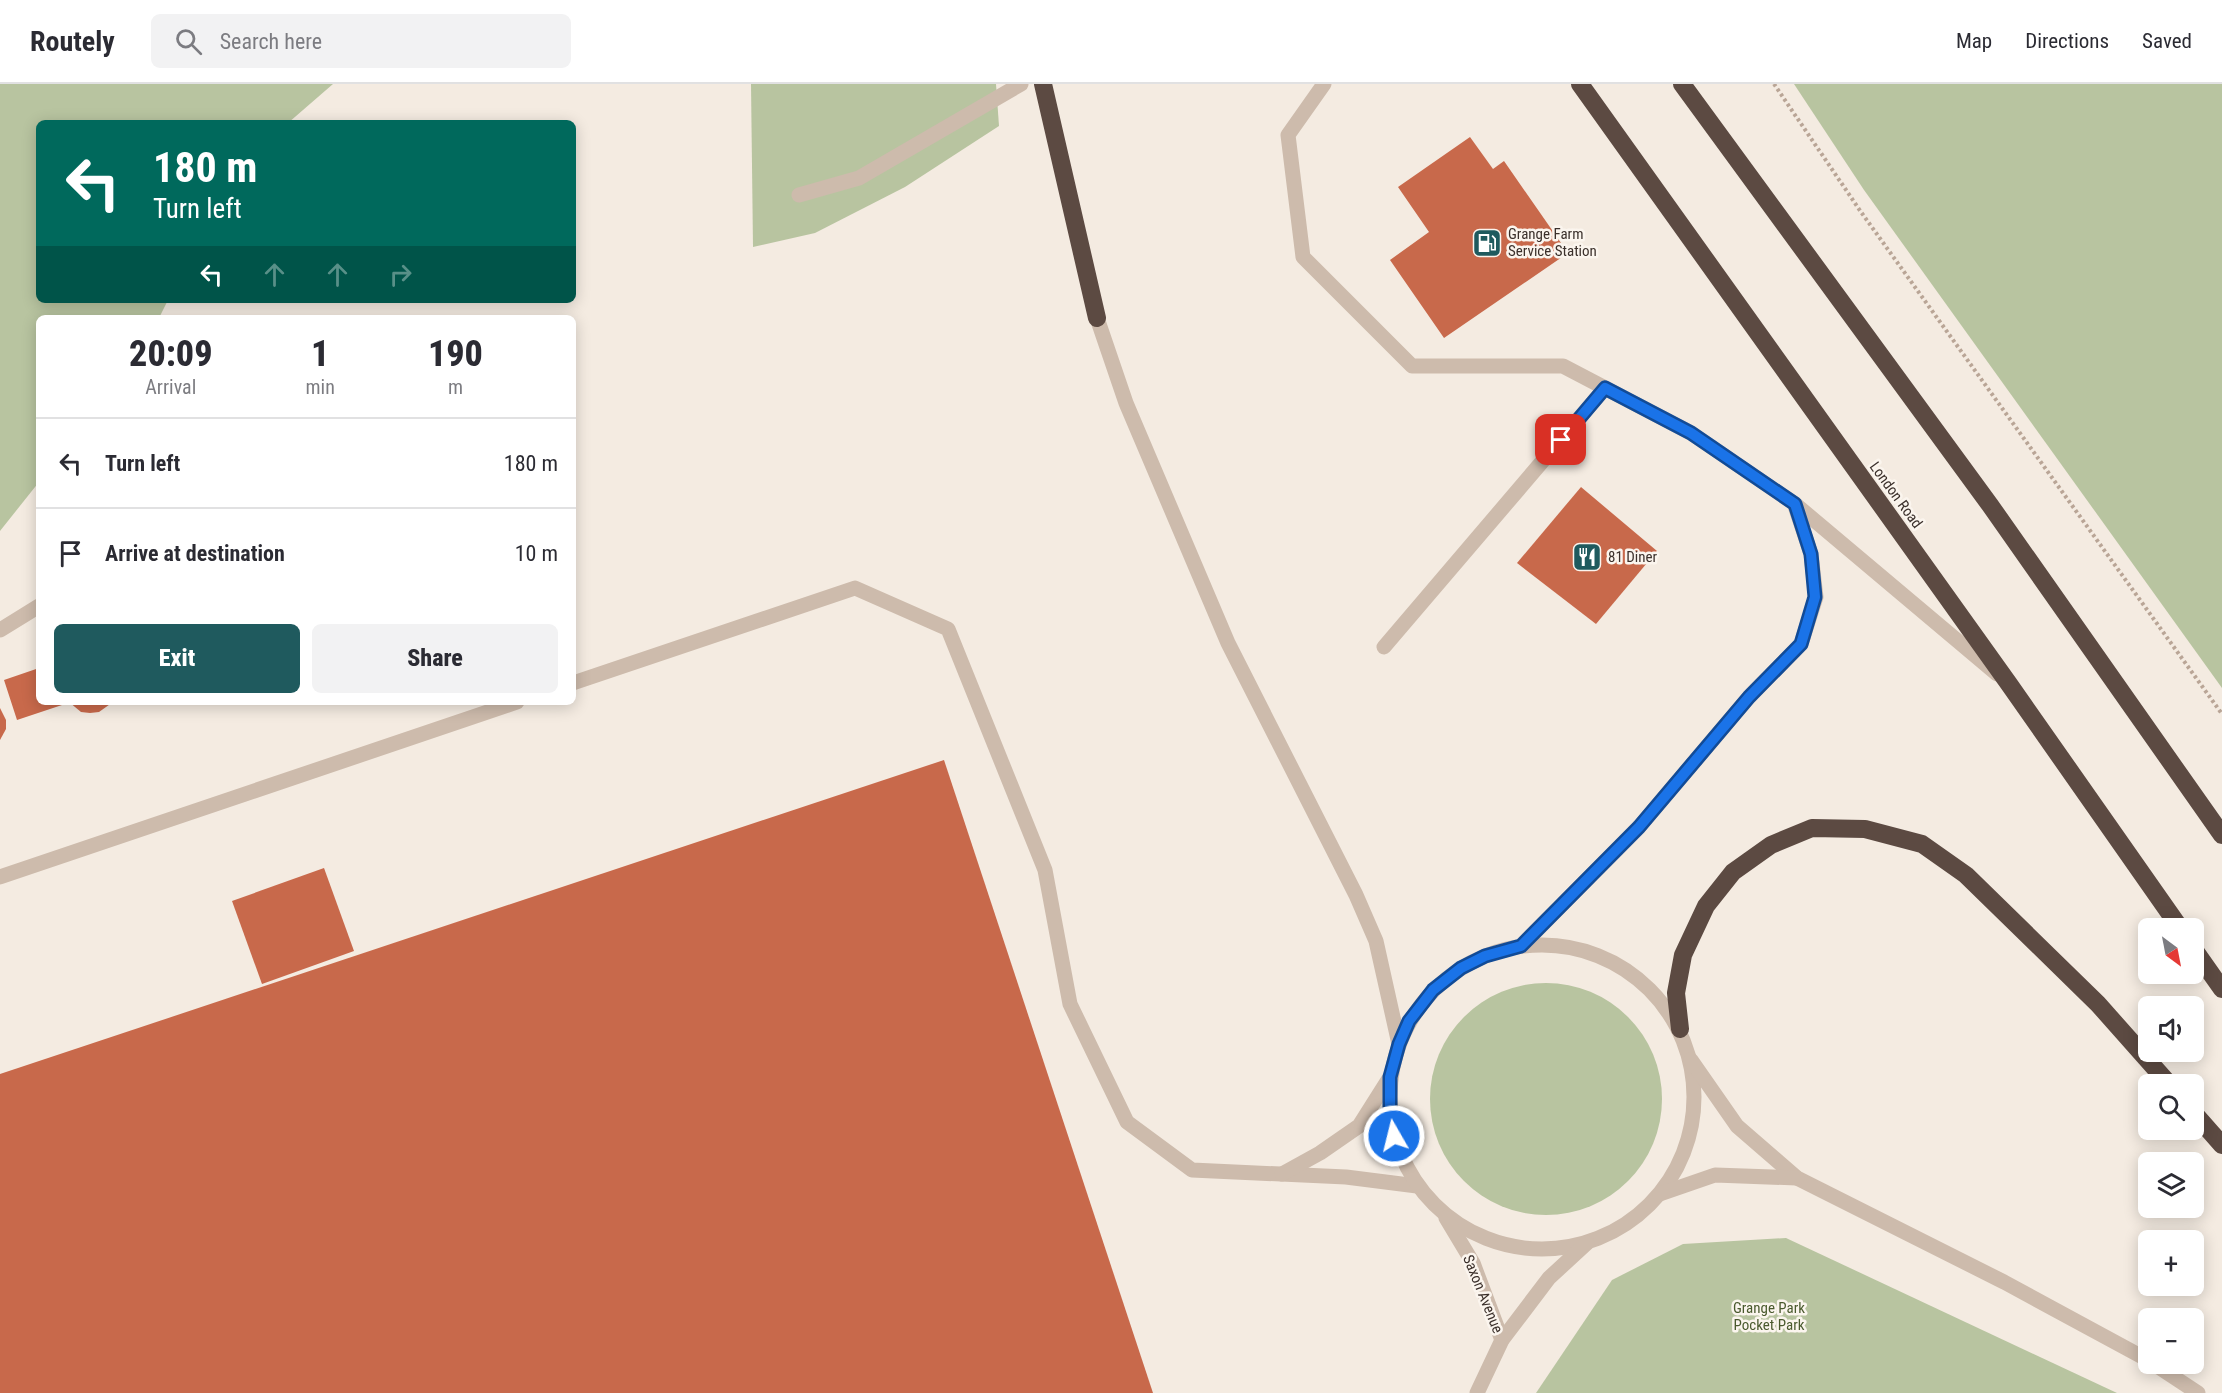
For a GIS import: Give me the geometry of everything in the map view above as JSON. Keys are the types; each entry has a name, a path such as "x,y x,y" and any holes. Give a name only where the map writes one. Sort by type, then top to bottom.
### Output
{"highway":[{"path":"1043,84 1096,318"},
{"name":"London Road","path":"1580,84 2009,684 2173,918"},
{"path":"1683,84 1990,505 2222,835"},
{"path":"1680,1029 1676,993 1683,955 1706,906 1733,872 1771,845 1812,828 1865,829 1922,844 1966,875 2098,1004 2160,1074"},
{"path":"2204,964 2222,989"},
{"path":"2204,1125 2222,1145"}],"street":[{"path":"799,195 859,178 1022,84"},
{"path":"1324,84 1288,135 1303,257 1412,366 1563,366 1691,433 1795,504 2009,684"},
{"path":"1096,318 1126,403 1228,643 1356,895 1372,932 1386,977 1399,1044"},
{"path":"1384,647 1605,388"},
{"path":"1521,946 1639,827 1749,697 1801,644 1815,597 1811,554 1795,504"},
{"path":"576,682 855,588 948,629 1045,870 1070,1004 1127,1122 1192,1170 1346,1177 1417,1186"},
{"path":"0,630 36,608"},
{"path":"0,877 508,705"},
{"path":"1521,946 1564,946 1599,955 1635,976 1663,1004 1680,1029 1690,1058 1694,1106 1689,1140 1676,1172 1660,1194 1628,1223 1587,1243 1553,1250 1518,1249 1486,1240 1445,1216 1417,1186 1398,1151 1390,1121 1390,1077 1399,1044 1409,1021 1433,990 1469,964 1485,956 1521,946"},
{"path":"1690,1058 1737,1126 1797,1178 2004,1282 2138,1355"},
{"path":"1282,1174 1320,1153 1359,1126 1390,1077"},
{"path":"1660,1194 1715,1175 1797,1178"},
{"name":"Saxon Avenue","path":"1445,1216 1473,1263 1502,1340"},
{"name":"Saxon Avenue","path":"1477,1393 1502,1340 1549,1278 1587,1243"},
{"path":"2169,1374 2198,1393"}],"path":[{"path":"1774,84 1861,212 2222,714"}],"green space":[{"path":"0,84 333,84 291,120 36,120 36,303 166,303 160,315 36,315 36,486 0,531"},
{"path":"751,84 996,84 999,126 905,187 815,233 753,247"},
{"path":"1794,84 2222,84 2222,688 1864,190"},
{"path":"1546,983 1569,985 1601,997 1620,1009 1636,1025 1657,1065 1662,1099 1660,1122 1648,1154 1636,1173 1620,1189 1580,1210 1546,1215 1523,1213 1491,1201 1472,1189 1456,1173 1435,1133 1430,1099 1432,1076 1444,1044 1456,1025 1472,1009 1512,988"},
{"name":"Grange Park Pocket Park","path":"1786,1238 2117,1393 1536,1393 1612,1280 1683,1244"}],"building":[{"name":"Grange Farm Service Station","path":"1470,137 1493,169 1504,161 1568,253 1444,338 1390,260 1429,232 1398,187"},
{"name":"81 Diner","path":"1581,487 1657,551 1596,624 1517,563"},
{"path":"36,669 36,705 62,705 17,720 4,680"},
{"path":"73,705 109,705 99,712 81,712"},
{"path":"0,708 6,720 6,729 0,740"},
{"path":"944,760 1153,1393 0,1393 0,1074"},
{"path":"324,868 354,951 262,984 232,901"}],"place":[{"name":"Grange Farm Service Station","path":"1487,243"},
{"name":"81 Diner","path":"1587,557"}],"route":[{"path":"1394,1136 1390,1121 1390,1077 1399,1044 1409,1021 1433,990 1461,968 1485,956 1521,946 1639,827 1749,697 1801,644 1815,597 1811,554 1795,504 1691,433 1605,388 1561,440"}]}
